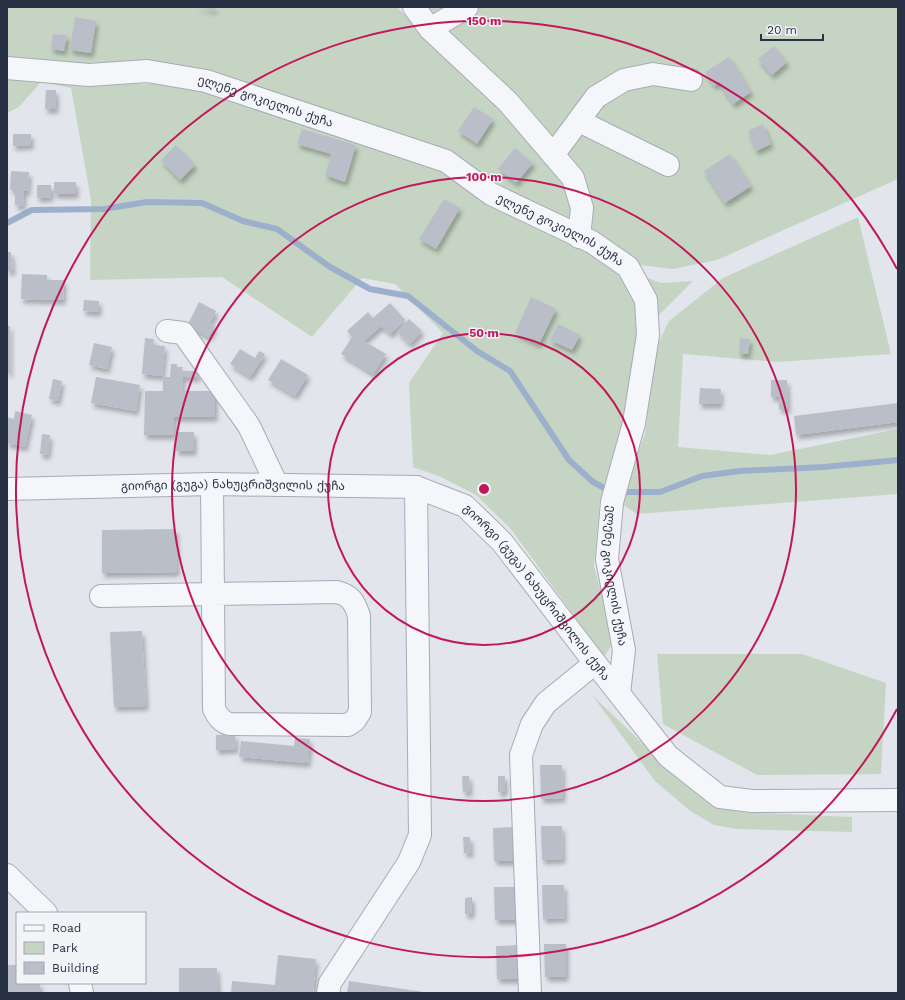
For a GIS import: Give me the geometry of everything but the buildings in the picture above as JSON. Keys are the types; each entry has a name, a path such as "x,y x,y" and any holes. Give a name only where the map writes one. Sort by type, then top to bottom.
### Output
{"street":[{"path":"414,7 430,28 508,102 573,178 582,208 579,236"},
{"path":"430,28 467,7"},
{"name":"ელენე გოკიელის ქუჩა","path":"7,68 89,75 147,71 206,81 446,161 491,194 592,242 628,267 646,300 648,335 634,423 612,502 607,560 624,650 619,693"},
{"path":"553,155 596,97 624,80 653,74 691,80"},
{"path":"579,121 668,165"},
{"path":"167,331 183,333 249,426 277,485"},
{"path":"101,596 213,593 337,592 349,595 355,602 359,616 360,712 355,720 348,725 229,724 222,721 214,709 213,593 212,484"},
{"name":"გიორგი (გუგა) ნახუცრიშვილის ქუჩა","path":"7,489 212,484 416,487 465,506 502,542 668,756 720,797 752,801 898,800"},
{"path":"328,993 330,983 409,862 420,835 416,487"},
{"path":"530,993 521,755 532,724 546,703 595,663"},
{"path":"7,875 45,912"}],"green space":[{"path":"7,7 397,7 535,146 567,186 572,226 284,98 206,70 140,62 79,68 7,61"},
{"path":"426,7 898,7 898,179 717,260 673,269 640,265 589,233 579,171 514,92 439,24"},
{"path":"7,75 86,84 198,84 443,168 622,270 638,301 641,335 625,440 600,501 594,566 614,641 604,657 510,528 476,495 441,477 413,467 409,383 443,333 395,284 362,278 312,337 222,277 90,280 91,200 71,88 41,82 19,107 7,113"},
{"path":"858,217 891,354 777,362 683,354 678,447 770,455 898,429 898,494 637,514 619,502 645,434 654,352 669,321 723,278"},
{"path":"638,274 661,283 693,281 651,323"},
{"path":"657,654 802,654 886,683 881,774 757,775 663,724"},
{"path":"592,695 682,781 721,806 741,812 852,817 852,832 736,829 714,825 689,810 655,781"}],"waterway":[{"path":"7,223 32,210 104,209 147,202 202,203 243,221 277,229 330,267 370,289 408,296 477,351 510,371 569,460 593,482 610,491"},
{"path":"619,492 660,492 702,476 740,471 824,467 898,460"}]}
